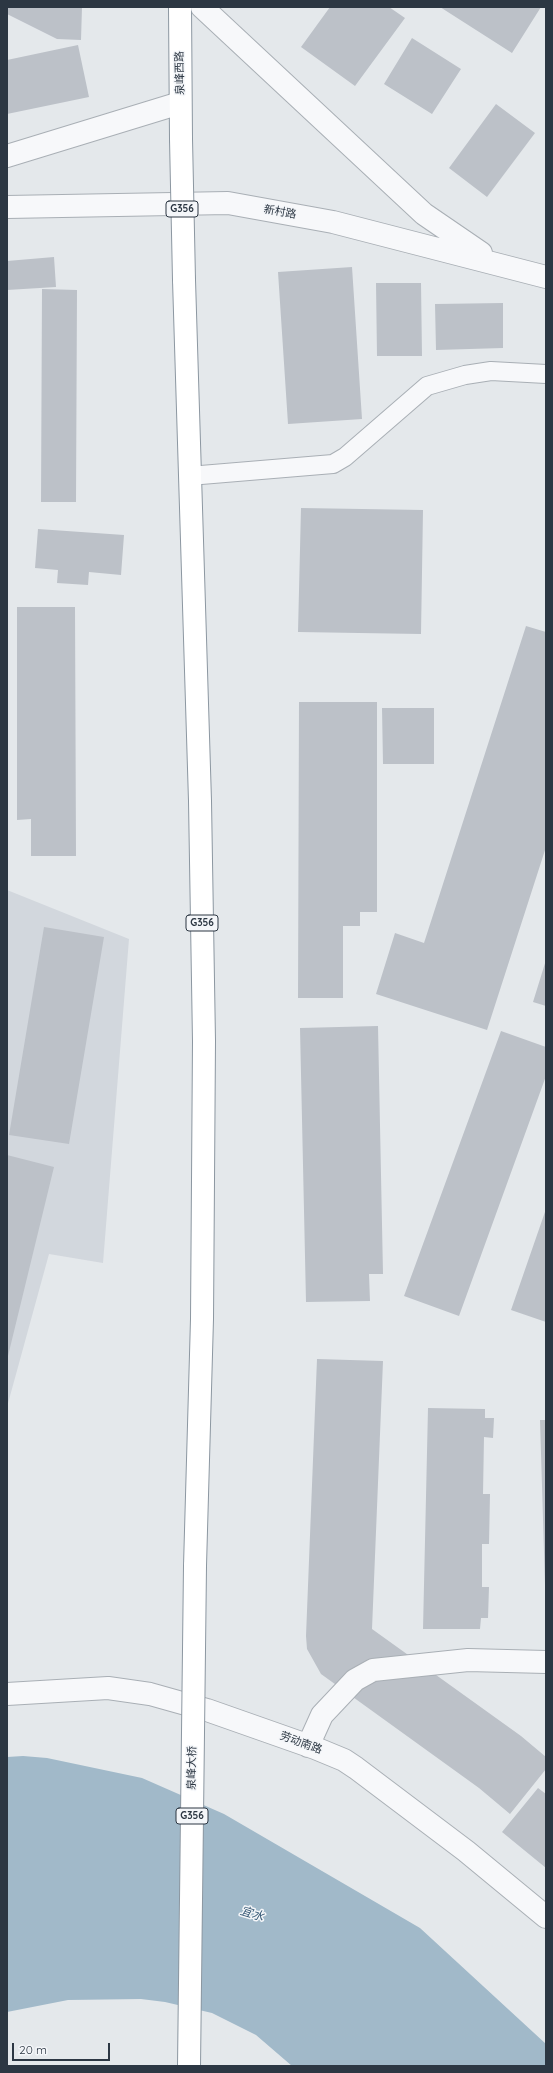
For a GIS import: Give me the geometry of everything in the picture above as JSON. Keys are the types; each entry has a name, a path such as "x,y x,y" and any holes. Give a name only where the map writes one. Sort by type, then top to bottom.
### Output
{"highway":[{"name":"泉峰西路","path":"180,7 180,103 189,476"},
{"name":"泉峰大桥","path":"189,476 200,793 204,1041 202,1319 195,1566 189,2066"}],"street":[{"path":"202,7 424,214 469,247 505,266"},
{"path":"7,156 180,103"},
{"name":"新村路","path":"7,207 228,203 333,222 546,277"},
{"path":"308,1746 322,1715 355,1680 373,1670 468,1660 546,1662"},
{"name":"劳动南路","path":"7,1694 108,1688 150,1694 207,1710 344,1760 466,1851 546,1917"}],"lane":[{"path":"189,476 333,464 345,457 427,386 465,375 491,371 546,374"}],"shaded area":[{"path":"7,890 129,939 103,1263 49,1254 7,1407"}],"water":[{"name":"宜水","path":"23,1756 47,1758 142,1778 224,1814 420,1928 546,2044 546,2066 292,2066 256,2035 212,2013 165,2002 141,1999 68,2000 7,2012 7,1757"}],"building":[{"path":"7,7 82,7 81,40 57,39 7,14"},
{"path":"330,7 389,7 405,18 355,86 301,47"},
{"path":"440,7 541,7 512,53"},
{"path":"412,38 461,69 432,114 384,84"},
{"path":"78,45 89,97 7,114 7,60"},
{"path":"496,104 535,133 487,197 449,168"},
{"path":"54,257 56,287 7,290 7,261"},
{"path":"352,267 362,419 288,424 278,272"},
{"path":"376,283 421,283 422,356 377,356"},
{"path":"42,289 77,290 76,502 41,502"},
{"path":"503,303 503,348 436,350 435,304"},
{"path":"301,508 423,510 421,634 298,632"},
{"path":"38,529 124,535 121,575 89,572 88,585 57,583 58,570 35,568"},
{"path":"17,607 75,607 76,856 31,856 31,819 17,820"},
{"path":"526,626 546,632 546,847 487,1030 376,994 395,933 424,943"},
{"path":"299,702 377,702 377,912 360,912 360,926 343,926 343,998 298,998"},
{"path":"382,708 434,708 434,764 383,764"},
{"path":"44,927 104,937 69,1144 9,1135"},
{"path":"546,960 546,1006 533,1002"},
{"path":"378,1026 383,1274 369,1274 370,1301 306,1302 300,1028"},
{"path":"501,1031 546,1047 546,1076 459,1316 404,1296"},
{"path":"7,1155 54,1167 8,1356 7,1356"},
{"path":"546,1209 546,1322 511,1310"},
{"path":"317,1359 383,1361 372,1629 521,1736 546,1757 546,1769 510,1814 479,1788 321,1674 307,1649 306,1636"},
{"path":"428,1408 485,1409 485,1418 494,1418 493,1438 484,1437 483,1494 490,1494 489,1544 482,1544 482,1587 489,1587 488,1618 481,1618 480,1629 423,1629"},
{"path":"540,1420 546,1420 546,1585 545,1585"},
{"path":"538,1788 546,1794 546,1868 502,1832"}]}
